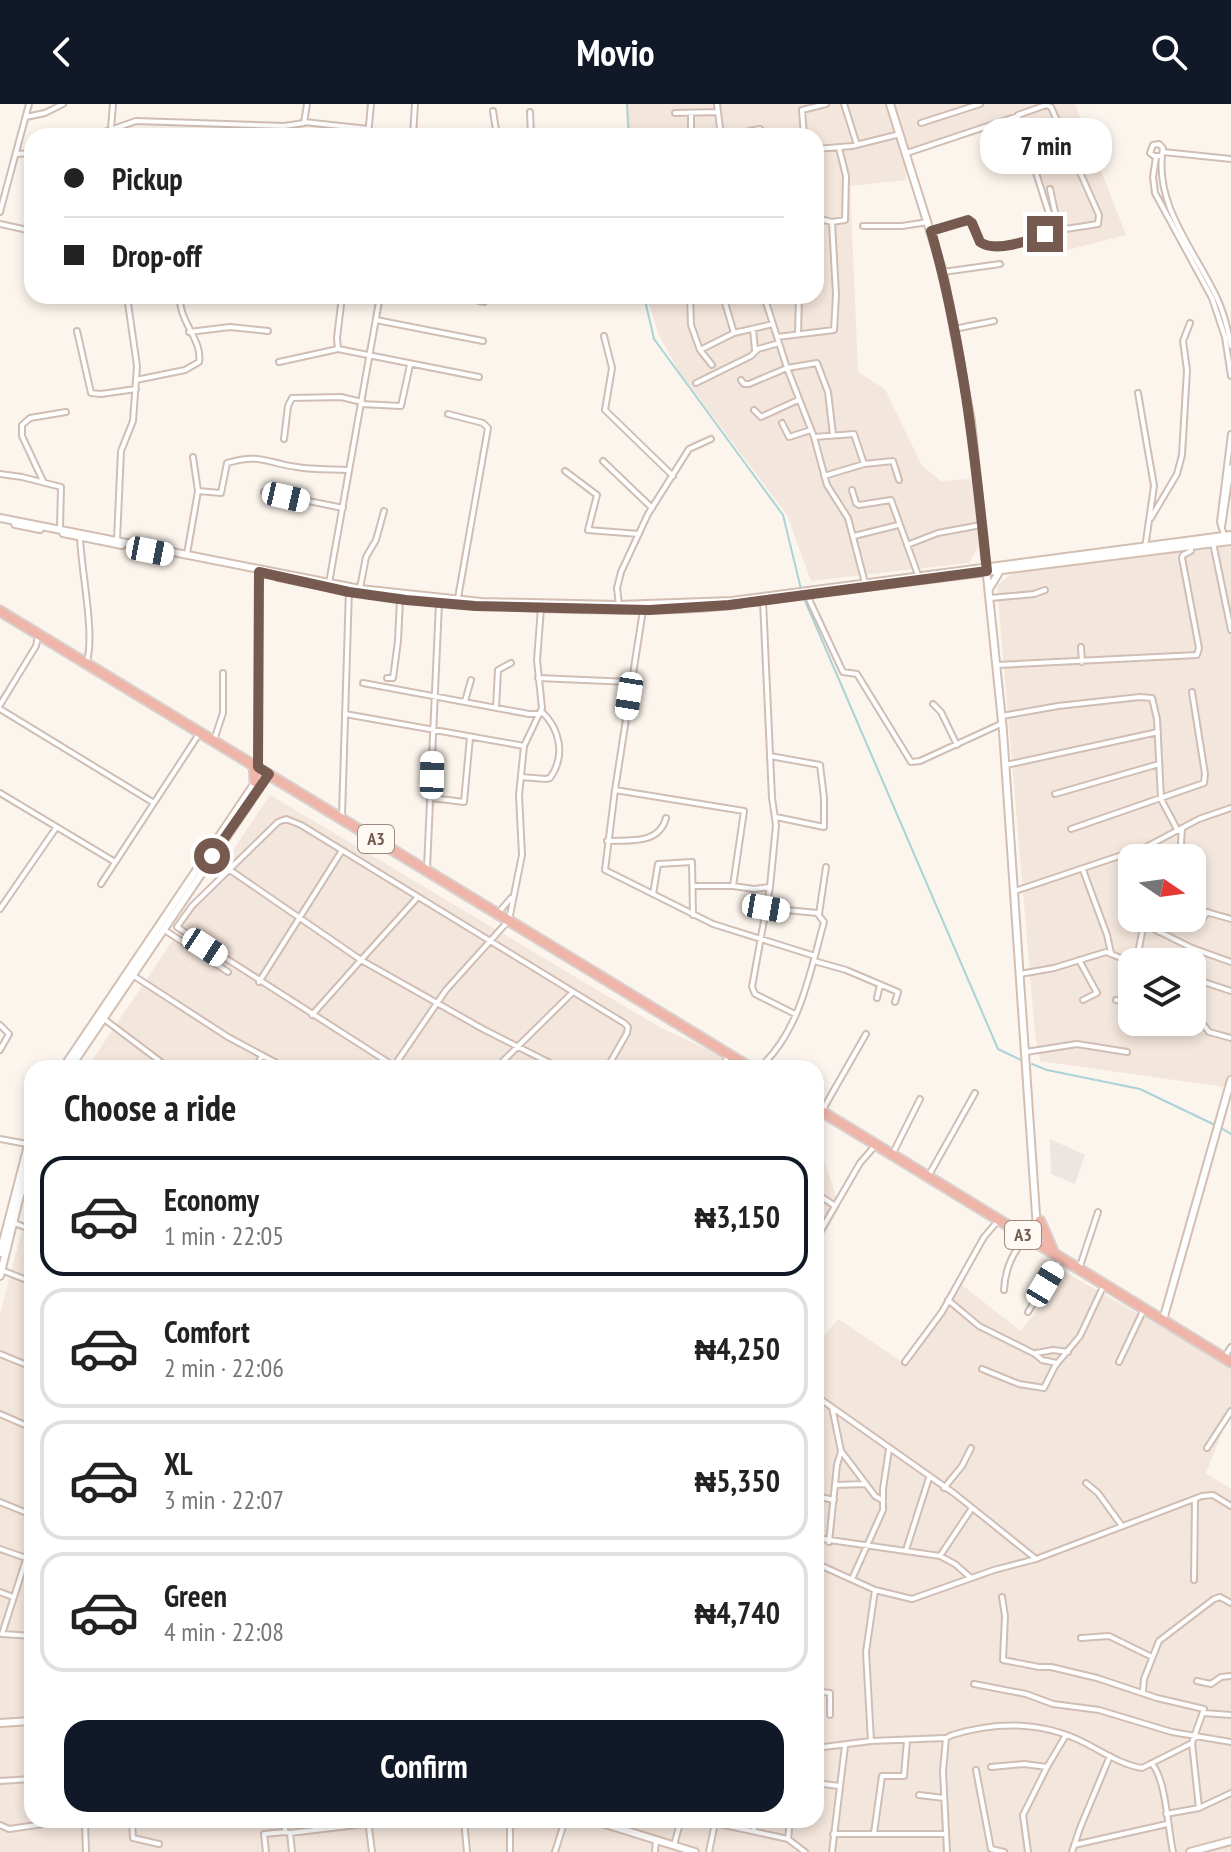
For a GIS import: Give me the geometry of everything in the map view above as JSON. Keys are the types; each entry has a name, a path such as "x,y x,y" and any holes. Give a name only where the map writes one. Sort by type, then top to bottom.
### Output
{"highway":[{"name":"A3","path":"0,611 737,1060"},
{"path":"258,783 264,771"},
{"path":"258,783 264,771"},
{"name":"A3","path":"824,1113 1228,1360"},
{"path":"1023,1235 1031,1233 1039,1222"},
{"path":"1039,1222 1058,1256"}],"main road":[{"path":"890,104 943,272 971,421 1006,765 1040,1245"},
{"path":"0,520 60,528 256,571 329,583 349,590 541,608 643,610 763,601 1228,538"},
{"path":"0,520 349,590 439,603 619,605 734,600 918,575 972,571"},
{"path":"1146,548 1191,546 1228,538"},
{"path":"984,549 1000,567"},
{"path":"972,571 984,549"},
{"path":"988,588 1000,567"},
{"path":"972,571 988,588"},
{"path":"75,1060 258,783"},
{"path":"69,1060 101,1017"},
{"path":"1163,1320 1231,1080"},
{"path":"0,1253 24,1168"},
{"path":"0,1272 4,1241"},
{"path":"0,1723 24,1722"},
{"path":"618,1828 695,1852"},
{"path":"1190,1852 1231,1841"}],"street":[{"path":"0,212 29,104"},
{"path":"26,117 45,113 63,104"},
{"path":"111,128 113,104"},
{"path":"304,122 307,104"},
{"path":"368,128 371,104"},
{"path":"414,128 415,104"},
{"path":"717,104 720,128"},
{"path":"803,128 802,107 826,104"},
{"path":"844,104 857,145"},
{"path":"921,123 980,104"},
{"path":"907,153 1046,105 1051,107 1099,215 1098,224 1059,230 1050,189"},
{"path":"493,111 496,128"},
{"path":"530,112 531,128"},
{"path":"675,113 718,112"},
{"path":"691,113 691,128"},
{"path":"931,231 968,220 980,242 989,247 1043,236 1048,231 1051,217 1019,117 1015,116"},
{"path":"114,128 136,121 284,126 304,122 359,128"},
{"path":"824,149 857,145 900,134"},
{"path":"824,220 844,221 846,218 846,176 839,148"},
{"path":"16,154 24,154"},
{"path":"1160,155 1231,159"},
{"path":"1160,155 1163,188 1184,238 1221,307 1231,346"},
{"path":"1160,155 1153,177 1159,203 1212,298 1225,337 1231,376"},
{"path":"696,383 778,340 834,330 832,222"},
{"path":"863,226 928,222"},
{"path":"0,224 24,229"},
{"path":"943,272 1000,264"},
{"path":"117,540 121,451 123,440 132,427 136,389 136,354 127,304"},
{"path":"136,380 185,370 198,364 200,353 180,304"},
{"path":"338,349 341,304"},
{"path":"329,583 379,304"},
{"path":"690,304 691,325 700,350 712,365"},
{"path":"725,304 734,333"},
{"path":"767,304 798,400 814,437 824,476 848,518 865,583"},
{"path":"798,334 799,304"},
{"path":"376,320 483,341"},
{"path":"954,329 994,321"},
{"path":"1151,518 1177,474 1182,455 1187,370 1183,341 1190,323"},
{"path":"700,350 734,333 773,324"},
{"path":"189,332 230,327 268,331"},
{"path":"753,329 755,350"},
{"path":"77,331 87,382 93,394 136,389"},
{"path":"604,336 612,368 605,410 673,476"},
{"path":"279,362 338,349 479,377"},
{"path":"741,380 749,384 787,368 811,362 819,365 828,392 833,435"},
{"path":"284,439 292,398 341,397 361,403 401,406 410,365"},
{"path":"1138,393 1154,486 1146,548"},
{"path":"754,410 761,417 798,400"},
{"path":"43,481 22,436 22,425 30,418 66,412"},
{"path":"448,414 483,423 488,431 457,602"},
{"path":"782,423 789,437 811,430"},
{"path":"814,437 854,434 864,464"},
{"path":"1228,538 1220,522 1231,434"},
{"path":"619,605 619,577 652,508 689,449 711,439"},
{"path":"187,554 198,491 193,457"},
{"path":"198,491 221,493 227,463 253,457 294,467 349,470"},
{"path":"603,461 652,508"},
{"path":"824,476 864,464 893,461 899,480"},
{"path":"1222,527 1231,467"},
{"path":"565,471 597,495 588,530 639,534"},
{"path":"0,474 43,481 62,488 60,528"},
{"path":"852,490 859,505 891,500 918,575"},
{"path":"264,492 343,508"},
{"path":"360,589 366,557 376,540 384,511"},
{"path":"853,536 898,525"},
{"path":"907,545 938,533 981,525"},
{"path":"80,537 90,642 87,663"},
{"path":"1213,543 1231,630"},
{"path":"997,665 1198,654 1182,558 1191,551 1191,546"},
{"path":"256,571 264,771"},
{"path":"342,818 349,590"},
{"path":"990,598 1045,590"},
{"path":"807,595 843,672 858,676 911,762 957,745 1002,720 1058,706 1148,697 1153,700 1158,732 1161,799 1180,829 1180,844"},
{"path":"387,678 393,678 395,672 400,599"},
{"path":"763,601 772,801 776,817 753,992 795,1014"},
{"path":"427,870 439,603"},
{"path":"400,1060 437,1003 509,920 522,855 519,830 524,746 541,712 537,647 541,608"},
{"path":"643,610 604,869 693,915 729,930 760,937 898,993 895,1002"},
{"path":"43,636 0,707 154,803"},
{"path":"36,646 43,636"},
{"path":"1081,647 1082,662"},
{"path":"496,708 498,670 511,663"},
{"path":"214,740 223,713 223,673"},
{"path":"538,678 630,682"},
{"path":"464,701 471,680"},
{"path":"363,683 533,715 541,712"},
{"path":"1071,829 1202,785 1205,781 1192,692"},
{"path":"933,704 941,712 957,745"},
{"path":"521,777 550,778 555,768 559,740 551,720 541,712"},
{"path":"345,714 524,746"},
{"path":"533,715 537,720"},
{"path":"101,884 200,732"},
{"path":"1006,765 1158,732"},
{"path":"432,798 464,802 470,736"},
{"path":"770,756 820,765 824,798 824,827 776,817"},
{"path":"1055,794 1159,764"},
{"path":"615,790 744,811 733,886"},
{"path":"0,793 115,862"},
{"path":"1148,844 1231,808"},
{"path":"607,841 654,836 662,829 666,818"},
{"path":"385,1060 177,927 183,917 278,822 286,819 301,825 628,1027 611,1060"},
{"path":"0,909 56,828"},
{"path":"259,982 342,851"},
{"path":"1013,892 1118,857"},
{"path":"653,894 657,866 661,863 693,862 693,915"},
{"path":"767,1060 774,1053 807,988 824,922 819,914 826,867"},
{"path":"230,870 361,960 544,1060"},
{"path":"1083,870 1111,953"},
{"path":"693,886 768,889"},
{"path":"497,913 513,896"},
{"path":"312,1015 418,897"},
{"path":"766,908 819,914"},
{"path":"1208,912 1231,919"},
{"path":"160,927 228,972"},
{"path":"1159,932 1231,962"},
{"path":"1020,974 1111,953 1118,956"},
{"path":"1079,960 1098,994 1083,1000"},
{"path":"130,973 201,1021 270,1060"},
{"path":"1206,983 1231,991"},
{"path":"877,998 880,985"},
{"path":"503,1060 572,993"},
{"path":"101,1017 158,1060"},
{"path":"0,1025 9,1034 0,1050"},
{"path":"1206,1028 1209,1032 1231,1038"},
{"path":"824,1102 866,1034"},
{"path":"1026,1052 1077,1044 1127,1052"},
{"path":"726,1060 727,1054"},
{"path":"260,1060 262,1056"},
{"path":"928,1177 975,1093"},
{"path":"892,1155 920,1099"},
{"path":"0,1139 24,1145"},
{"path":"824,1225 860,1163 875,1145"},
{"path":"18,1191 24,1192"},
{"path":"824,1198 835,1206"},
{"path":"1079,1268 1098,1212"},
{"path":"905,1362 948,1300 984,1237 999,1220"},
{"path":"10,1221 24,1227"},
{"path":"1004,1290 1005,1274 1023,1235"},
{"path":"1028,1312 1058,1256"},
{"path":"0,1272 24,1280"},
{"path":"982,1369 1019,1384 1046,1386 1057,1363 1080,1336 1105,1285"},
{"path":"948,1300 979,1326 1042,1360 1057,1363"},
{"path":"1119,1362 1144,1309"},
{"path":"1228,1360 1231,1347"},
{"path":"1035,1354 1053,1350 1068,1352"},
{"path":"0,1354 24,1364"},
{"path":"824,1402 972,1508 1036,1559"},
{"path":"829,1542 841,1451 832,1407"},
{"path":"1207,1448 1231,1411"},
{"path":"0,1414 24,1424"},
{"path":"944,1488 962,1466 971,1448"},
{"path":"852,1579 883,1510 889,1449"},
{"path":"841,1451 875,1496 884,1500"},
{"path":"906,1550 929,1478"},
{"path":"1086,1483 1098,1493 1122,1526"},
{"path":"835,1485 866,1484"},
{"path":"824,1567 875,1590 912,1599 1036,1559 1208,1494 1231,1506"},
{"path":"824,1498 834,1500"},
{"path":"1194,1580 1195,1499"},
{"path":"0,1502 24,1512"},
{"path":"940,1556 972,1508"},
{"path":"824,1540 940,1556 971,1578"},
{"path":"0,1549 24,1557"},
{"path":"24,1564 1,1634 24,1635"},
{"path":"871,1741 866,1652 875,1590"},
{"path":"0,1592 13,1597"},
{"path":"1002,1597 1005,1616 1002,1659 1051,1667 1202,1708 1204,1713"},
{"path":"1143,1692 1144,1679 1163,1636 1214,1599 1220,1597 1231,1603"},
{"path":"1081,1638 1109,1636 1152,1657"},
{"path":"1197,1681 1211,1684 1223,1676 1231,1676"},
{"path":"974,1684 1231,1742"},
{"path":"824,1692 830,1693 830,1715"},
{"path":"1199,1808 1192,1743 1204,1713"},
{"path":"1204,1713 1231,1715"},
{"path":"824,1747 871,1741 946,1738 970,1729 1010,1724 1066,1735 1142,1768 1154,1766 1192,1743"},
{"path":"1028,1852 1023,1815 1066,1735"},
{"path":"946,1738 944,1798 947,1852"},
{"path":"874,1833 882,1776 904,1776 907,1740"},
{"path":"832,1852 845,1746"},
{"path":"1072,1852 1110,1756"},
{"path":"991,1767 1024,1764 1047,1767"},
{"path":"1154,1766 1173,1852"},
{"path":"976,1770 991,1849 1004,1852"},
{"path":"0,1781 24,1780"},
{"path":"824,1784 839,1786"},
{"path":"1166,1814 1199,1808 1231,1793"},
{"path":"919,1795 944,1798"},
{"path":"1074,1845 1167,1824"},
{"path":"0,1825 9,1829 24,1827"},
{"path":"85,1828 86,1852"},
{"path":"132,1828 133,1838 159,1844"},
{"path":"287,1828 292,1852"},
{"path":"266,1852 264,1834 320,1828"},
{"path":"369,1828 372,1852"},
{"path":"465,1828 467,1852"},
{"path":"510,1828 510,1852"},
{"path":"555,1852 563,1828"},
{"path":"674,1845 679,1828"},
{"path":"709,1852 714,1828"},
{"path":"745,1828 788,1839 805,1852"},
{"path":"788,1839 789,1828"},
{"path":"833,1834 946,1834"},
{"path":"655,1852 656,1840"}],"shaded area":[{"path":"626,104 888,104 905,160 906,180 850,186 858,372 885,389 922,466 941,481 972,479 979,546 969,563 811,581 787,515 678,370 658,333 649,304 824,304 824,128 627,128"},
{"path":"894,104 1075,104 1126,235 1055,253 1046,191 1022,112 910,151"},
{"path":"1231,546 1231,1083 1224,1087 1040,1061 1035,1034 997,586 1012,573"},
{"path":"270,795 661,1028 730,1060 92,1060"},
{"path":"1050,1139 1085,1155 1075,1184 1051,1174"},
{"path":"824,1160 840,1207 824,1236"},
{"path":"24,1223 24,1828 824,1828 824,1336 838,1319 908,1366 962,1285 1021,1331 1065,1272 1231,1367 1231,1409 1206,1473 1231,1489 1231,1852 0,1852 0,1314"}],"waterway":[{"path":"627,104 628,128"},
{"path":"646,304 654,339 783,515 801,589"},
{"path":"803,596 998,1049 1021,1060"},
{"path":"1032,1064 1047,1070 1140,1089 1215,1125"},
{"path":"1221,1128 1231,1134"}],"route":[{"path":"212,856 269,774 258,767 259,572 349,592 406,600 475,606 649,610 729,605 987,571 968,399 943,272 931,231 968,220 980,242 989,247 1045,234"}]}
